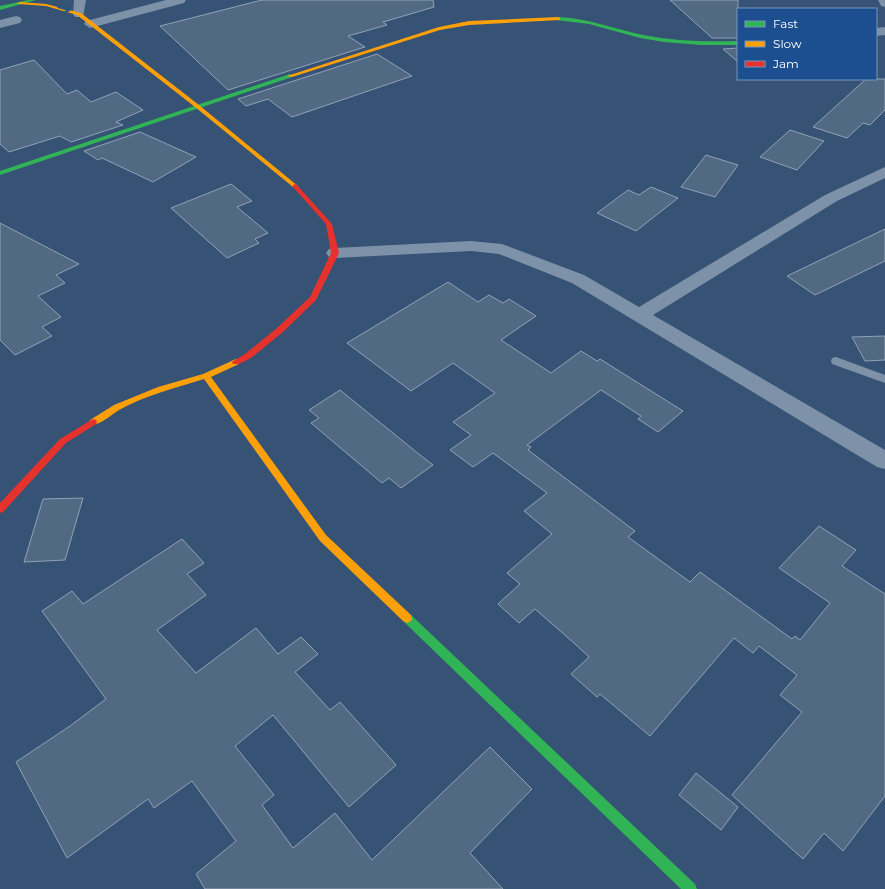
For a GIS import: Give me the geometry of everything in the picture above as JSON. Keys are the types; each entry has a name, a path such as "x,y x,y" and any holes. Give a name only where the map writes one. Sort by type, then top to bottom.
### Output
{"street":[{"path":"0,8 34,0"},
{"path":"79,14 80,0"},
{"path":"90,24 180,0"},
{"path":"0,509 63,441 118,407 161,390 206,376 248,356 280,330 313,298 334,253 329,224 302,192 197,106 79,14 62,8 46,5 20,3"},
{"path":"0,173 197,106 439,29 469,23 563,19 592,23 640,36 676,42 699,44 737,43"},
{"path":"0,24 16,20"},
{"path":"640,316 831,198 885,172"},
{"path":"334,253 471,246 502,249 578,279 885,461"},
{"path":"206,376 323,538 690,889"}],"lane":[{"path":"836,361 885,379"}],"building":[{"path":"262,0 433,0 434,7 383,22 387,25 348,36 365,47 228,90 160,26"},
{"path":"670,0 738,0 737,38 712,38"},
{"path":"737,48 737,61 723,49"},
{"path":"377,54 412,76 292,117 268,99 246,106 238,99"},
{"path":"34,60 67,94 77,90 91,102 116,92 143,110 116,122 123,125 71,142 60,136 9,152 0,144 0,70"},
{"path":"885,79 885,110 870,125 863,123 847,138 813,127 865,80"},
{"path":"790,130 824,141 797,170 760,157"},
{"path":"140,132 196,157 153,182 102,158 98,160 84,151"},
{"path":"706,155 738,165 715,197 681,187"},
{"path":"231,184 252,201 237,207 268,233 255,239 259,243 227,258 171,208"},
{"path":"651,187 678,198 636,231 597,213 628,190 639,195"},
{"path":"0,223 79,264 56,275 65,283 38,296 61,317 42,327 52,336 15,355 0,340"},
{"path":"885,229 885,261 815,295 787,276"},
{"path":"448,282 478,302 489,295 503,303 509,299 536,316 501,340 551,373 581,351 597,361 600,359 683,411 658,432 638,419 641,416 601,390 527,445 531,447 528,450 635,531 628,537 690,582 700,572 792,639 795,636 800,640 830,603 779,568 819,526 856,550 842,566 885,594 885,796 843,851 824,833 803,859 732,795 802,712 780,695 797,675 759,646 753,653 734,638 650,736 600,694 597,697 571,674 589,657 535,609 519,623 498,604 520,584 507,573 552,534 524,511 547,493 493,453 473,467 450,450 471,435 453,422 495,393 453,363 411,391 347,343"},
{"path":"885,336 885,360 865,361 852,337"},
{"path":"340,390 433,465 401,488 389,478 382,483 311,423 319,418 309,410"},
{"path":"83,498 65,560 24,562 43,499"},
{"path":"182,539 204,563 187,574 206,595 157,630 196,673 256,628 278,654 301,637 318,654 295,672 330,710 340,702 396,765 349,807 273,715 235,746 274,795 262,805 293,848 335,813 372,860 490,747 532,789 470,853 503,889 205,889 196,874 236,841 192,781 154,808 148,799 67,858 16,762 70,726 106,699 42,611 72,591 83,604"},
{"path":"696,773 738,807 721,830 679,795"}],"traffic: fast":[{"path":"0,8 34,0"},
{"path":"558,19 589,22 640,36 676,42 737,43"},
{"path":"0,173 290,76"},
{"path":"407,618 690,889"}],"traffic: slow":[{"path":"20,3 46,5 79,14 197,106 295,186"},
{"path":"290,76 439,29 469,23 558,19"},
{"path":"93,422 117,407 161,389 206,376 236,362"},
{"path":"206,376 323,538 407,618"}],"traffic: jam":[{"path":"236,362 248,356 280,330 313,298 335,253 329,224 295,186"},
{"path":"0,509 63,441 93,422"}]}
